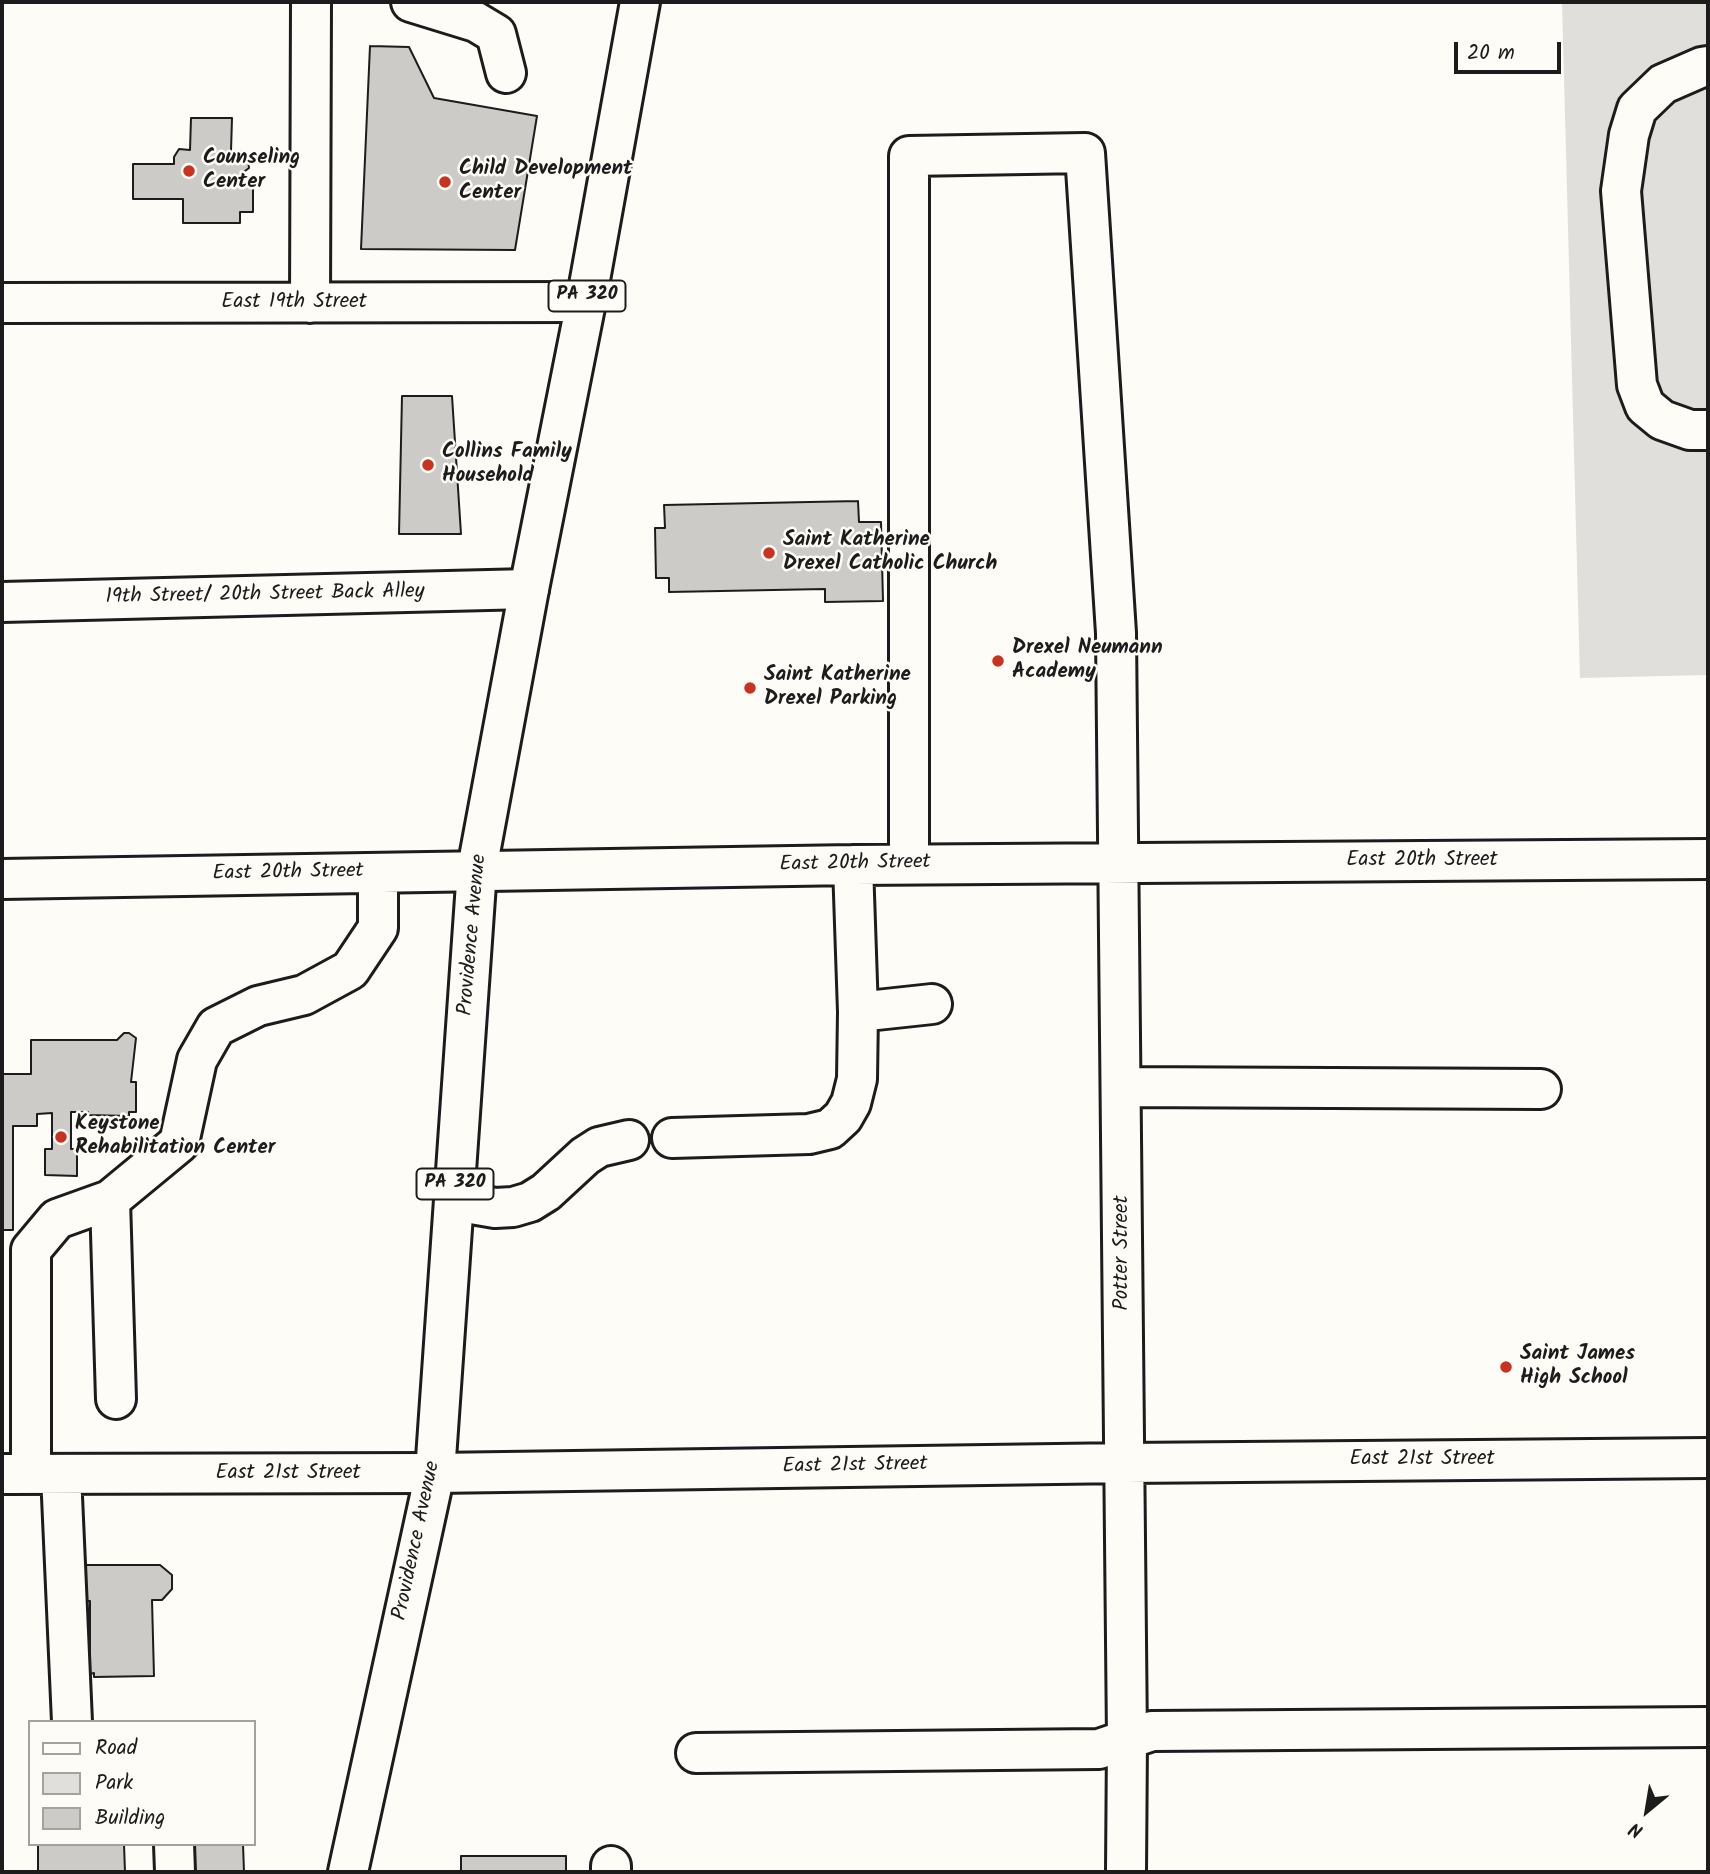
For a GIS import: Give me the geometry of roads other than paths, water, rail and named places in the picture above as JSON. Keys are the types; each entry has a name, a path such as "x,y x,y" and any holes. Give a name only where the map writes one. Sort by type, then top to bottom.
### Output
{"street":[{"path":"310,303 311,2"},
{"path":"411,2 476,22 496,34 506,73"},
{"name":"Providence Avenue","path":"348,1872 435,1474 477,869 586,302 640,2"},
{"path":"1708,66 1662,84 1637,109 1629,135 1621,191 1637,385 1641,396 1645,406 1662,420 1690,430 1708,430"},
{"name":"Potter Street","path":"909,864 909,156 1085,153 1116,633 1125,1463 1125,1872"},
{"name":"East 19th Street","path":"2,303 586,302"},
{"name":"19th Street/ 20th Street Back Alley","path":"2,602 529,589"},
{"name":"East 20th Street","path":"2,879 853,864 1708,859"},
{"path":"672,1138 809,1134 830,1129 844,1117 851,1103 856,1079 858,1012 853,864"},
{"path":"72,1720 31,1474 31,1250 57,1219 110,1200 179,1143 197,1060 216,1027 258,1006 304,995 350,970 378,928 379,873"},
{"path":"858,1012 932,1004"},
{"path":"1122,1087 1541,1089"},
{"path":"454,1201 495,1208 530,1202 546,1192 585,1156 599,1147 629,1140"},
{"path":"110,1200 116,1399"},
{"name":"East 21st Street","path":"31,1474 435,1474 1125,1463 1708,1458"},
{"path":"696,1753 1099,1749 1152,1731 1708,1727"},
{"path":"174,1846 175,1872"}],"place":[{"name":"Counseling Center","path":"189,171"},
{"name":"Child Development Center","path":"445,182"},
{"name":"Collins Family Household","path":"428,465"},
{"name":"Saint Katherine Drexel Catholic Church","path":"769,553"},
{"name":"Drexel Neumann Academy","path":"998,661"},
{"name":"Saint Katherine Drexel Parking","path":"750,688"},
{"name":"Keystone Rehabilitation Center","path":"61,1137"},
{"name":"Saint James High School","path":"1506,1367"}]}
